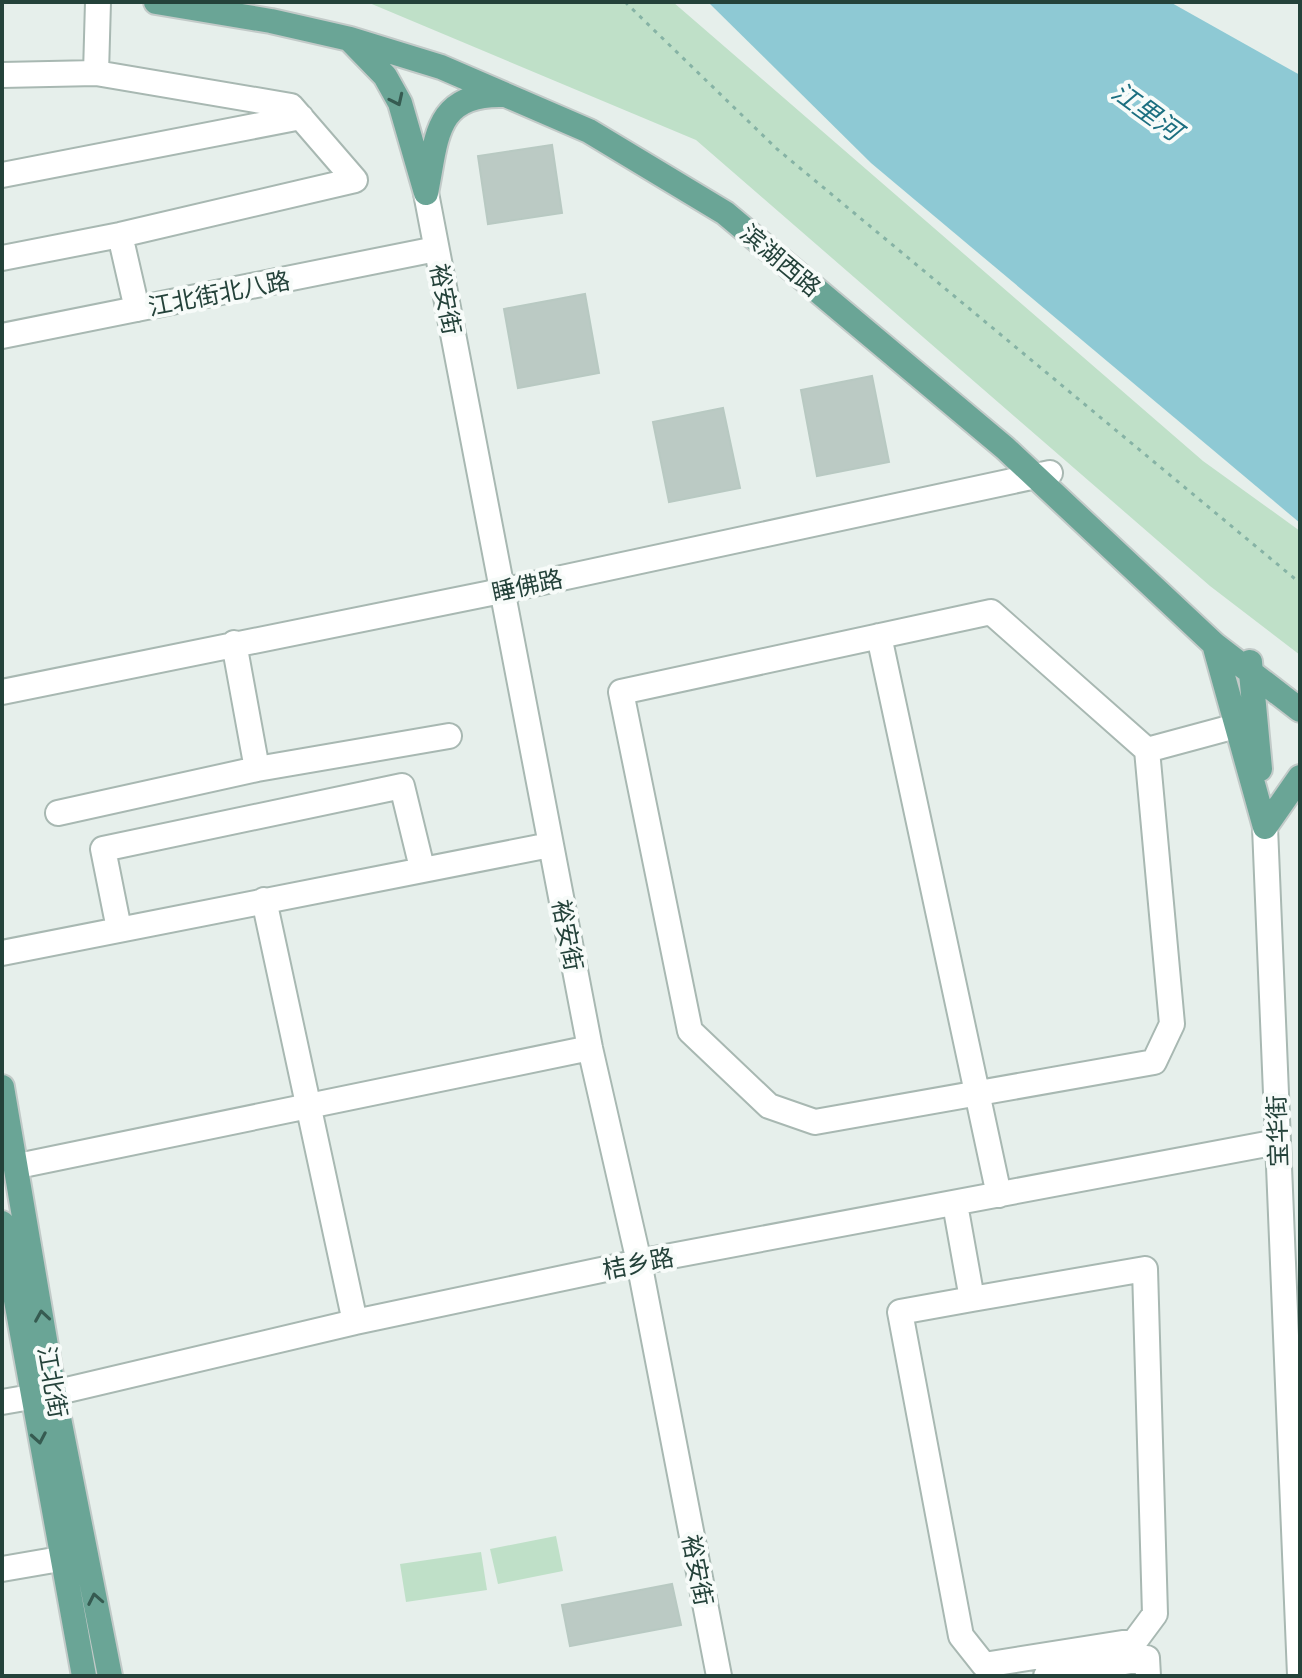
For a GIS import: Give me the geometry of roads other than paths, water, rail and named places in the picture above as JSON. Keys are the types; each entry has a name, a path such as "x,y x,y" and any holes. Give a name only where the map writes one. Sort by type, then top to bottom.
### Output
{"main road":[{"name":"滨湖西路","path":"156,2 350,39 441,67 513,95 589,131 725,213 1005,448 1042,475 1214,644 1300,694"},
{"name":"滨湖西路","path":"258,2 355,23 521,82 597,120 732,202 1222,634 1300,710"},
{"path":"350,39 385,76 400,103 426,193"},
{"path":"426,193 438,131 447,114 460,101 483,94 513,95"},
{"path":"1214,644 1265,827"},
{"path":"1250,664 1265,827"},
{"path":"1265,827 1300,777"},
{"path":"1265,827 1300,796"},
{"name":"江北街","path":"2,1087 18,1166 60,1559 84,1676"},
{"name":"江北街","path":"2,1223 110,1676"}],"street":[{"path":"96,73 98,2"},
{"path":"2,75 96,73 291,106 355,180 120,235 2,258"},
{"path":"2,175 301,117"},
{"name":"裕安街","path":"426,193 590,1048 639,1262 719,1676"},
{"path":"120,235 137,309"},
{"name":"江北街北八路","path":"2,336 436,249"},
{"name":"睡佛路","path":"2,692 501,591 1042,475"},
{"path":"991,612 1147,750 1172,1024 1154,1062 815,1122 769,1106 690,1031 621,692 879,636 991,612"},
{"path":"879,636 980,1093 999,1195"},
{"path":"234,643 257,769"},
{"path":"1147,750 1236,726"},
{"path":"58,813 257,769 449,736"},
{"path":"119,929 103,849 387,789 402,786 422,868"},
{"name":"宝华街","path":"1265,827 1277,1142 1297,1502 1300,1675"},
{"path":"2,953 550,845"},
{"path":"264,900 355,1322"},
{"path":"18,1166 590,1048"},
{"name":"桔乡路","path":"2,1402 639,1262 1277,1142"},
{"path":"955,1204 972,1299"},
{"path":"1145,1269 1155,1614 1135,1641 984,1665 961,1636 900,1312 972,1299 1145,1269"},
{"path":"2,1569 60,1559"},
{"path":"1046,1676 1147,1658 1148,1676"}],"water":[{"name":"江里河","path":"708,2 1170,2 1300,75 1300,523 871,163"}]}
